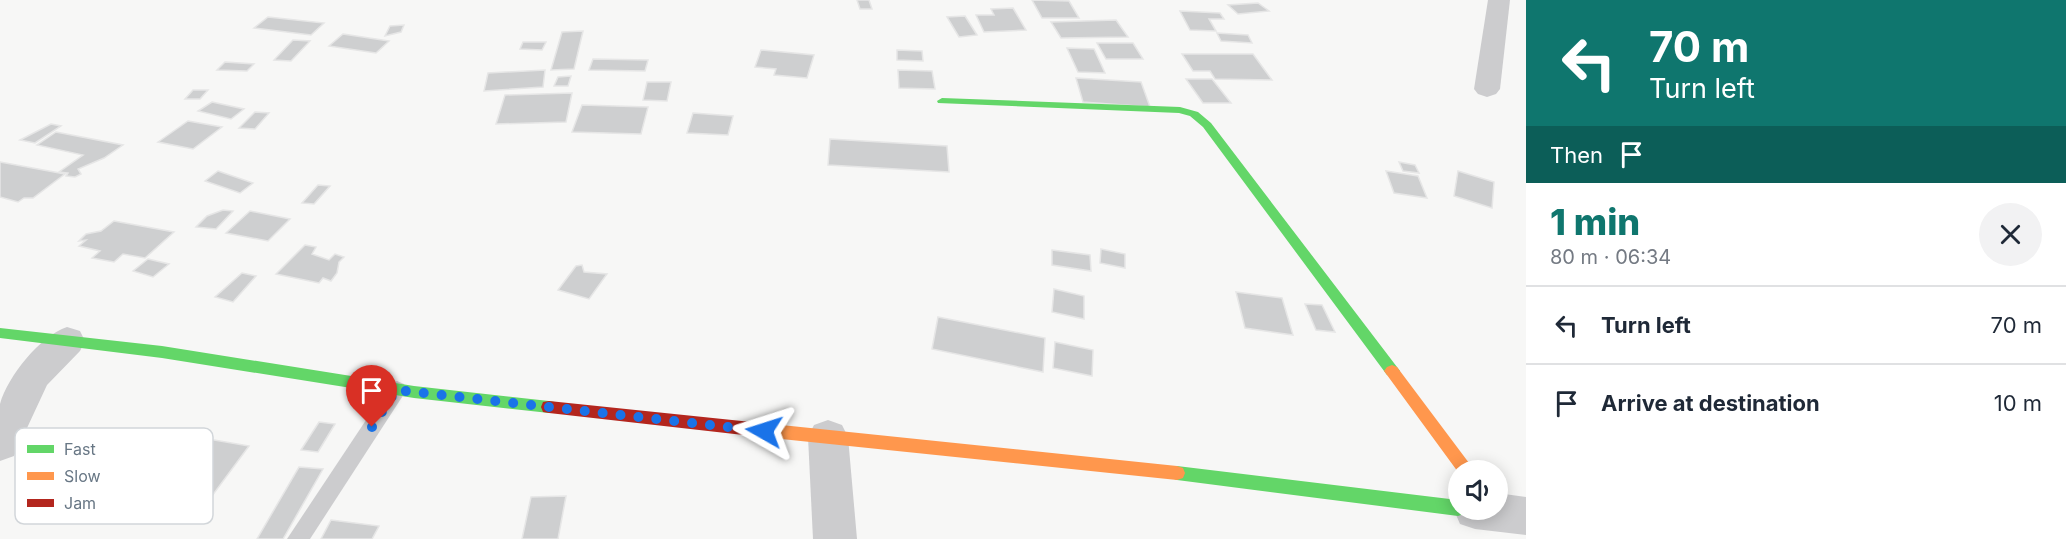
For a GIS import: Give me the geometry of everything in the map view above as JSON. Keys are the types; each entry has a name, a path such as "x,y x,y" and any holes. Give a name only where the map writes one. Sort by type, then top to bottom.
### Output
{"street":[{"path":"1486,89 1499,0"},
{"path":"942,102 1156,108 1194,114 1207,125 1459,460"},
{"path":"0,333 162,352 396,390 1092,463 1448,507"},
{"path":"0,444 33,376 67,341"},
{"path":"828,437 835,539"}],"lane":[{"path":"298,539 396,390"}],"building":[{"path":"857,0 869,0 872,9 860,9"},
{"path":"1032,0 1069,1 1079,18 1042,18"},
{"path":"1258,3 1269,11 1238,14 1228,5"},
{"path":"1013,8 1026,30 984,32 976,15 994,15 991,9"},
{"path":"1180,11 1220,13 1224,19 1209,19 1216,31 1190,30"},
{"path":"965,16 977,35 959,37 947,17"},
{"path":"268,17 324,23 311,35 254,28"},
{"path":"1116,20 1128,37 1061,38 1051,22"},
{"path":"404,25 401,32 385,36 390,26"},
{"path":"583,31 574,69 551,70 562,32"},
{"path":"1217,33 1248,35 1252,43 1221,41"},
{"path":"343,34 389,41 376,53 329,46"},
{"path":"293,40 310,41 291,61 274,60"},
{"path":"523,42 546,42 542,50 520,49"},
{"path":"1097,43 1133,43 1143,59 1106,59"},
{"path":"1067,48 1094,49 1105,73 1078,72"},
{"path":"761,50 814,55 807,78 774,75 776,69 755,67"},
{"path":"897,50 922,51 923,61 897,60"},
{"path":"1182,54 1253,54 1272,80 1215,79 1210,71 1193,71"},
{"path":"593,59 648,60 645,71 589,70"},
{"path":"225,62 254,64 247,71 217,70"},
{"path":"545,70 543,87 484,91 488,73"},
{"path":"898,70 932,71 935,89 899,88"},
{"path":"571,76 568,86 554,86 558,77"},
{"path":"1076,78 1141,82 1150,107 1083,102"},
{"path":"1186,79 1212,79 1231,103 1203,103"},
{"path":"647,82 671,82 667,101 643,100"},
{"path":"193,90 208,90 200,99 185,99"},
{"path":"572,93 566,122 496,124 505,95"},
{"path":"212,102 244,109 231,119 198,111"},
{"path":"582,105 648,107 641,134 572,132"},
{"path":"255,112 269,113 255,129 239,128"},
{"path":"693,113 733,116 728,135 687,133"},
{"path":"188,121 222,127 193,149 158,142"},
{"path":"51,124 61,126 35,143 20,140"},
{"path":"56,132 123,145 104,158 78,169 81,174 75,177 66,176 68,173 59,172 83,155 37,145"},
{"path":"830,139 947,146 949,172 828,165"},
{"path":"0,162 65,174 33,198 24,198 18,202 0,197"},
{"path":"1399,162 1415,165 1419,173 1403,171"},
{"path":"218,171 253,183 240,193 205,181"},
{"path":"1386,171 1418,176 1427,198 1394,193"},
{"path":"1458,171 1494,182 1492,208 1454,196"},
{"path":"318,185 330,186 314,204 302,203"},
{"path":"223,210 233,211 216,229 196,227 207,216"},
{"path":"250,211 290,219 268,241 226,233"},
{"path":"114,221 174,232 145,258 123,254 114,262 92,258 100,251 79,246 86,240 79,241 86,234 101,231"},
{"path":"305,245 316,247 312,254 329,260 335,254 344,257 339,262 337,273 331,281 323,278 319,283 276,274"},
{"path":"1101,249 1125,254 1125,268 1100,263"},
{"path":"1052,250 1090,255 1091,271 1052,265"},
{"path":"148,259 169,264 153,277 133,271"},
{"path":"582,265 584,272 607,274 589,299 558,290 576,266"},
{"path":"242,273 256,276 233,302 215,297"},
{"path":"1054,289 1084,296 1084,319 1052,312"},
{"path":"1236,292 1282,298 1293,335 1245,328"},
{"path":"1305,304 1322,305 1335,332 1316,330"},
{"path":"938,317 1045,338 1043,372 932,349"},
{"path":"1055,342 1093,350 1092,376 1053,368"},
{"path":"319,422 335,424 318,452 301,450"},
{"path":"213,440 249,446 213,495"},
{"path":"299,467 323,469 283,539 257,539"},
{"path":"566,496 558,539 522,539 531,497"},
{"path":"331,520 379,526 372,539 321,539"}],"traffic: fast":[{"path":"942,101 1180,110 1194,114 1207,125 1392,371"},
{"path":"0,333 162,352 414,392 549,407"},
{"path":"1177,473 1448,507"}],"traffic: slow":[{"path":"1392,371 1459,460"},
{"path":"761,430 1177,473"}],"traffic: jam":[{"path":"549,407 761,430"}],"route":[{"path":"372,427 396,390 764,431"}]}
